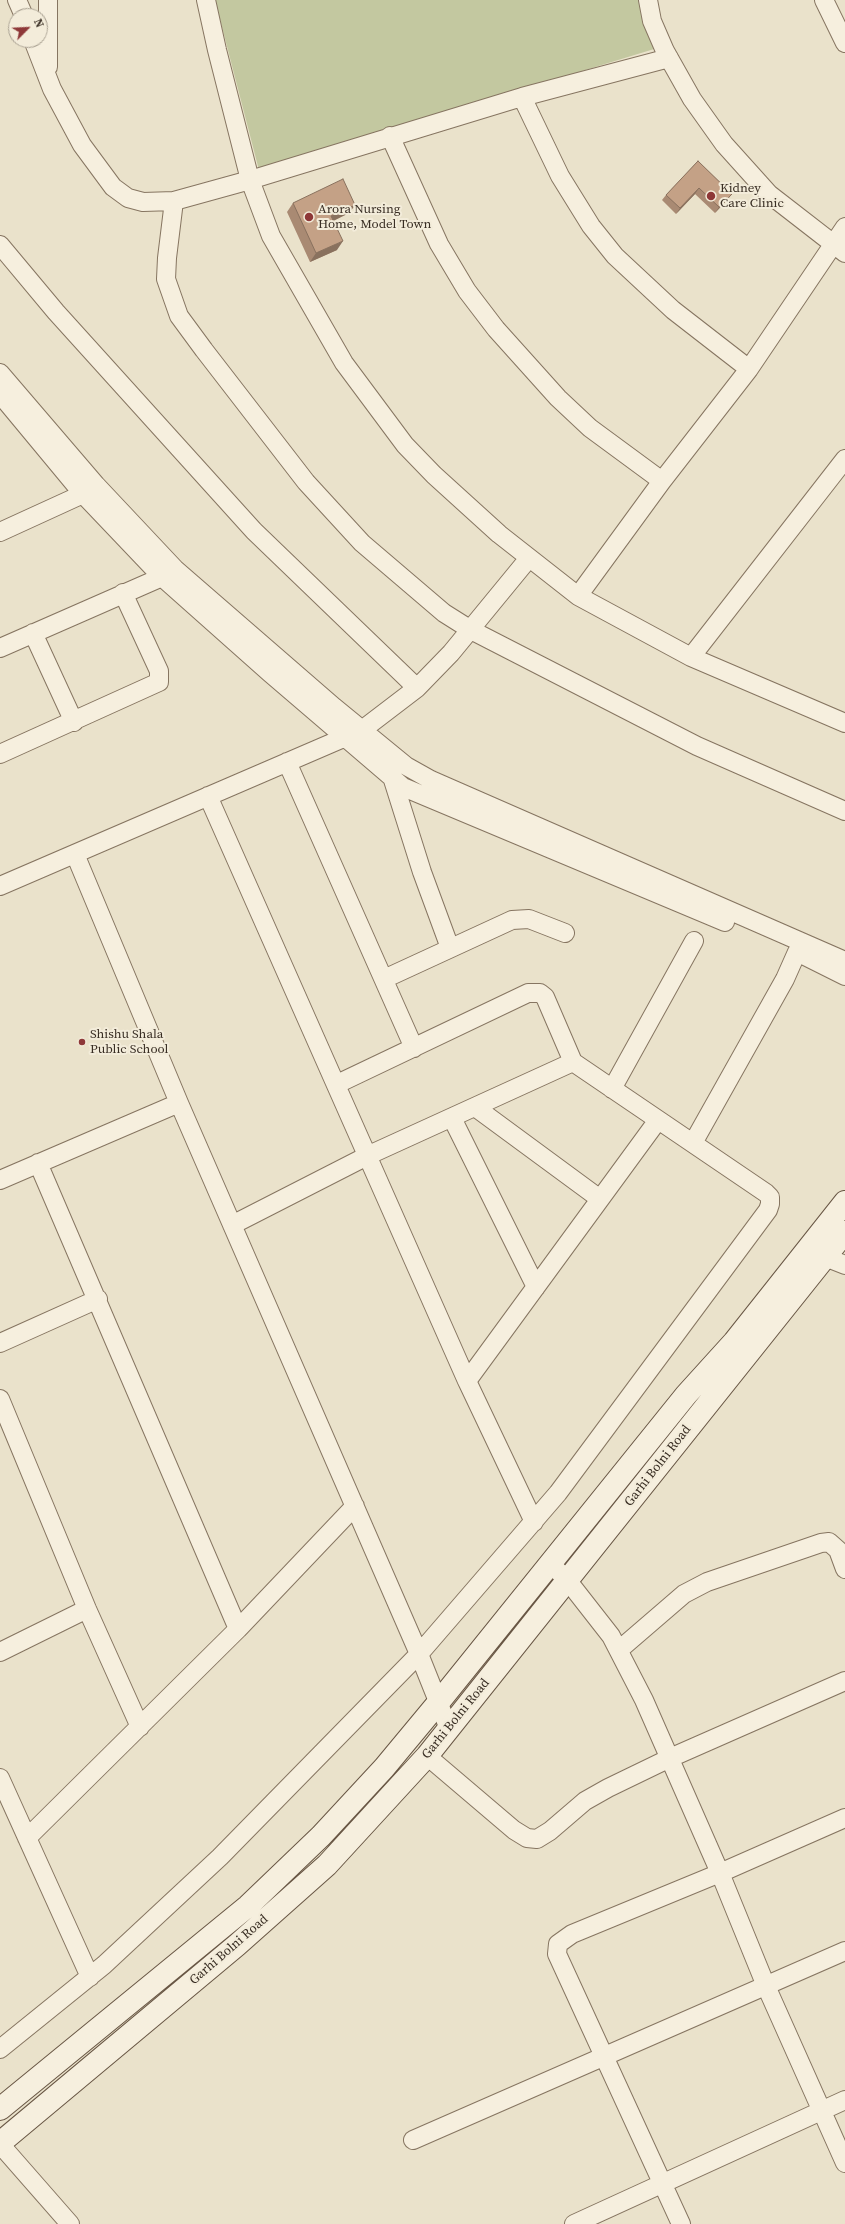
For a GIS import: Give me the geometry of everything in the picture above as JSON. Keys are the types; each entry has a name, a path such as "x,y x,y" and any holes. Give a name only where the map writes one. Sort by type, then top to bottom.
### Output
{"main road":[{"name":"Garhi Bolni Road","path":"0,2143 231,1950 327,1865 426,1756 568,1581 731,1373 816,1254 845,1202"},
{"name":"Garhi Bolni Road","path":"0,2109 248,1906 321,1836 384,1768 686,1395 816,1254 845,1232"}],"street":[{"path":"48,0 48,77"},
{"path":"206,0 250,180 271,236 344,363 405,445 434,475 499,534 578,596 691,657 845,723"},
{"path":"648,0 652,21 669,58 692,99 724,144 769,194 839,249"},
{"path":"824,0 845,43"},
{"path":"36,48 48,77 82,145 114,187 128,198 143,202 174,201 250,180 390,136 522,97 669,58"},
{"path":"522,97 560,176 591,226 615,256 673,310 748,369"},
{"path":"390,136 439,244 467,291 496,329 558,398 590,428 662,481"},
{"path":"174,201 166,279 179,316 306,482 362,543 438,608 471,630 697,746 845,811"},
{"path":"578,596 662,481 839,249 845,227"},
{"path":"0,245 56,312 254,531 417,688"},
{"path":"0,373 96,485 176,569 354,734 394,780 419,794 797,952 845,976"},
{"path":"0,395 83,494 162,577 354,734 431,780 845,961"},
{"path":"691,657 845,460"},
{"path":"0,532 83,494"},
{"path":"0,886 354,734 417,688 471,630 529,558"},
{"path":"0,648 162,577"},
{"path":"0,754 74,722 159,682 159,671 123,593"},
{"path":"33,633 74,722"},
{"path":"287,762 414,1048"},
{"path":"394,780 422,872 450,948"},
{"path":"208,796 369,1155 467,1381 534,1522"},
{"path":"75,854 179,1104 419,1654 449,1729"},
{"path":"384,979 512,920 529,920 565,934"},
{"path":"612,1089 694,941"},
{"path":"693,1143 785,979 797,952"},
{"path":"0,2049 90,1977 220,1857 419,1654 558,1493 768,1210 770,1197 766,1193 573,1062 545,998 540,992 528,993 337,1084"},
{"path":"232,1225 369,1155 573,1062"},
{"path":"0,1180 179,1104"},
{"path":"475,1107 600,1199"},
{"path":"452,1118 536,1287"},
{"path":"467,1381 658,1120"},
{"path":"38,1163 98,1299 238,1629"},
{"path":"816,1254 845,1266"},
{"path":"0,1343 98,1299"},
{"path":"0,1399 86,1609 140,1727"},
{"path":"27,1838 238,1629 355,1506"},
{"path":"619,1650 684,1594 707,1582 821,1542 829,1542 838,1550 845,1569"},
{"path":"550,1563 568,1581 611,1636 644,1700 720,1873 766,1986 845,2163"},
{"path":"0,1652 86,1609"},
{"path":"426,1756 514,1830 527,1838 537,1839 550,1831 593,1796 670,1758 845,1681"},
{"path":"0,1778 90,1977"},
{"path":"680,2224 605,2056 557,1954 558,1944 565,1937 720,1873 845,1818"},
{"path":"413,2140 845,1951"},
{"path":"574,2224 845,2100"},
{"path":"0,2143 70,2224"}],"green space":[{"path":"215,0 654,0 664,46 382,132 260,174"}],"building":[{"path":"698,161 732,194 719,207 699,188 680,208 666,195"},
{"path":"343,179 355,205 331,216 343,241 316,253 293,203"}],"place":[{"name":"Kidney Care Clinic","path":"711,196"},
{"name":"Arora Nursing Home, Model Town","path":"309,217"},
{"name":"Shishu Shala Public School","path":"82,1042"}]}
